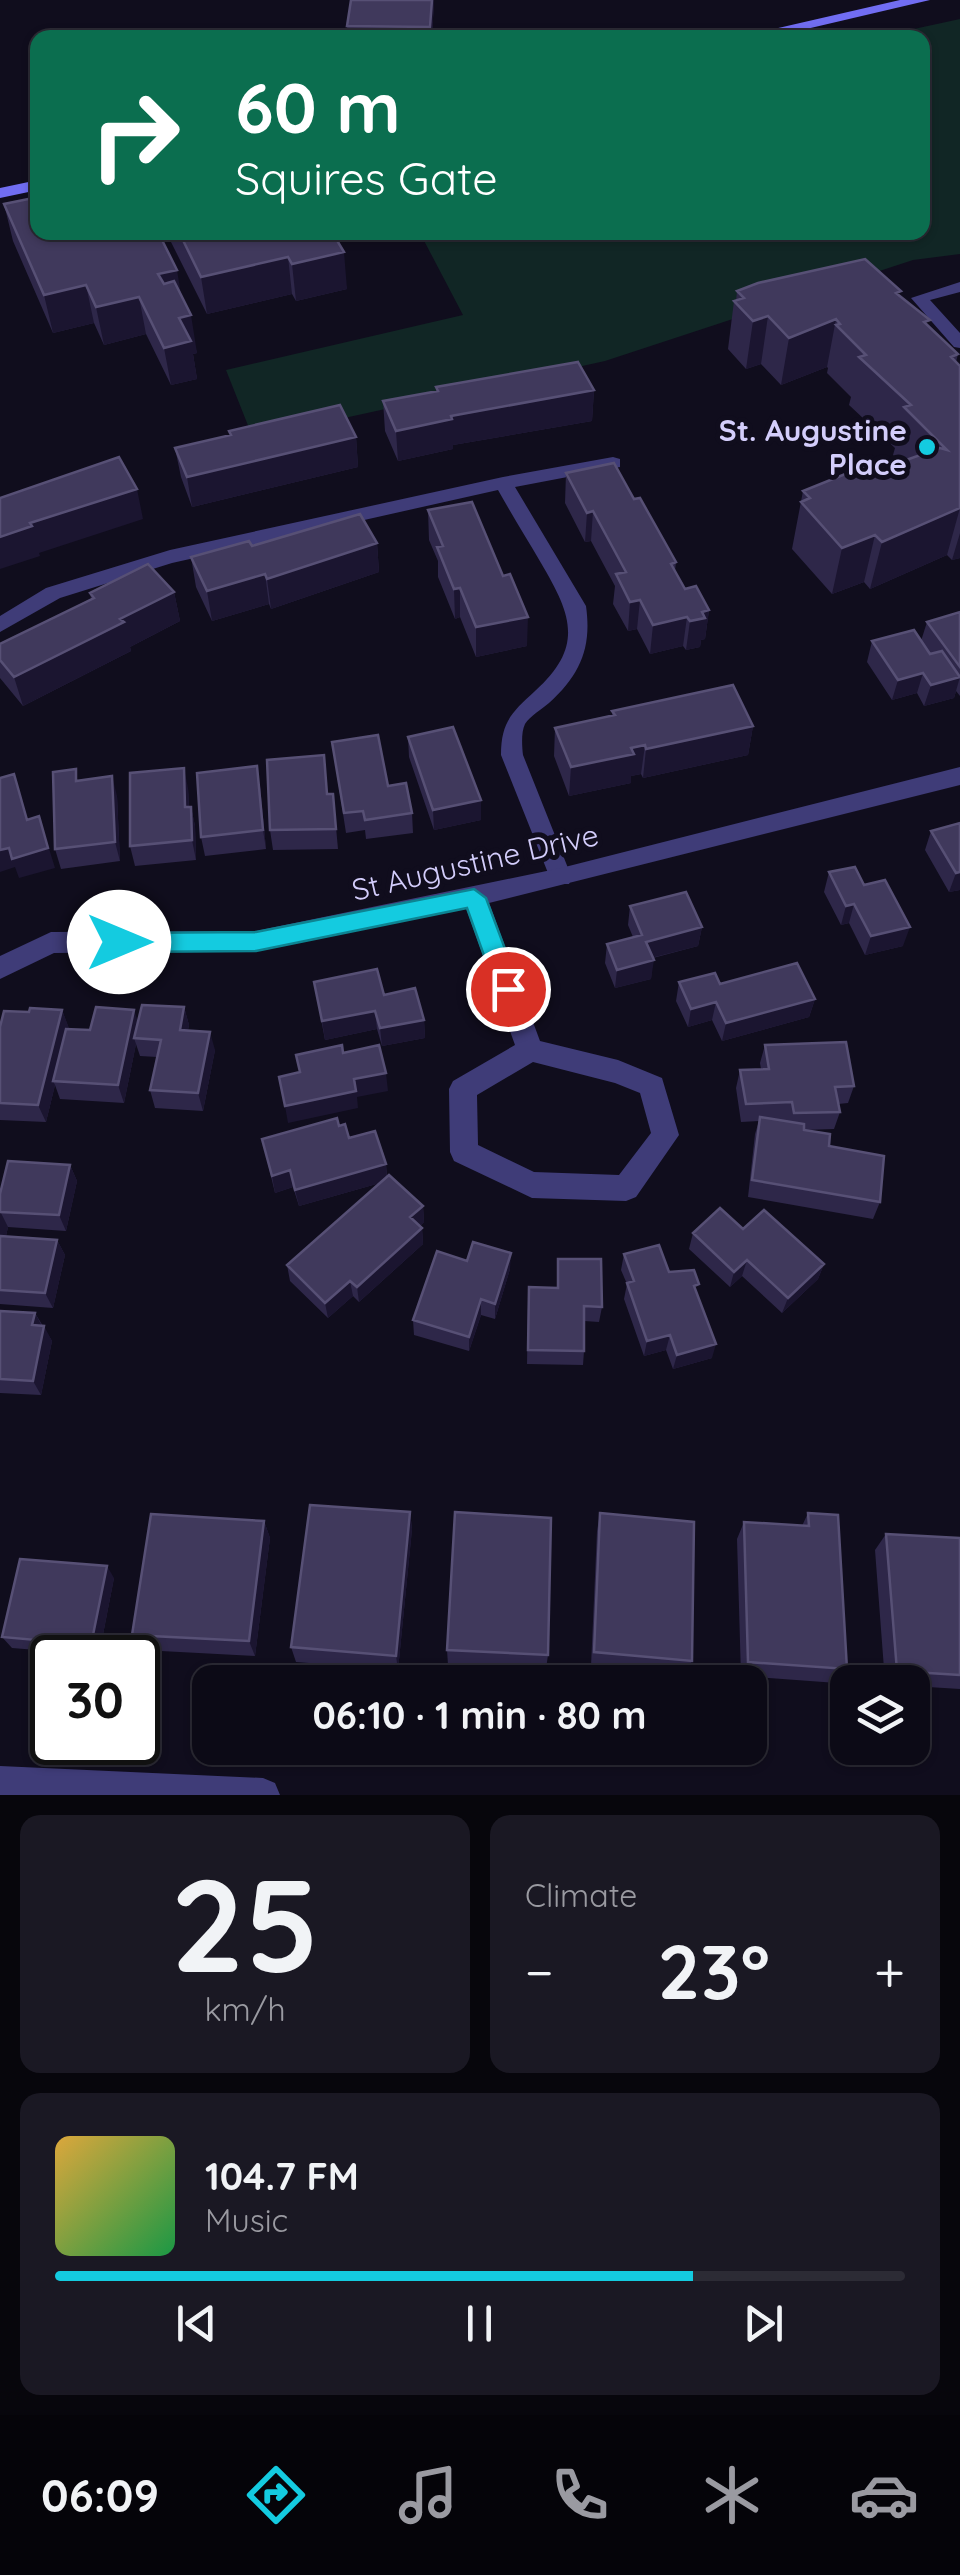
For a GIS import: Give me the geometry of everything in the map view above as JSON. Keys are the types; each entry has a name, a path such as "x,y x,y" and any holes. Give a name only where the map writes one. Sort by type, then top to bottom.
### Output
{"main road":[{"path":"781,30 922,0"},
{"path":"0,193 30,187"}],"street":[{"name":"St Augustine Drive","path":"0,968 50,943 256,942 561,878 960,776"},
{"path":"474,898 530,1050"},
{"path":"530,1050 618,1072 652,1086 665,1135 626,1188 532,1185 464,1152 463,1089 530,1050"},
{"path":"0,1783 262,1795"}],"lane":[{"path":"960,287 919,298 960,343"},
{"path":"0,625 53,593 170,557 613,462"},
{"path":"503,483 576,606 580,624 578,650 569,674 516,720 512,735 512,755 561,878"}],"green space":[{"path":"960,19 960,254 913,260 605,361 253,438 226,370 463,315 424,240 930,240 930,30 909,30"}],"building":[{"path":"351,0 432,0 430,27 347,26"},
{"path":"30,199 30,240 162,240 177,270 158,274 164,284 174,281 191,315 179,318 191,341 164,348 139,297 96,307 86,285 44,295 4,204"},
{"path":"183,240 337,240 344,252 292,264 288,257 201,277"},
{"path":"865,259 901,291 896,293 930,320 924,322 958,354 951,357 960,366 960,508 882,542 875,535 842,548 801,502 810,498 803,491 885,458 892,465 940,448 947,450 904,407 911,405 859,357 866,355 836,325 840,324 836,319 789,338 768,316 753,321 734,301 744,298 737,291 758,283"},
{"path":"578,362 594,390 451,416 452,419 396,431 383,401 438,391 436,387"},
{"path":"340,405 356,437 187,477 175,448 231,435 229,431"},
{"path":"119,457 137,489 30,523 32,526 0,537 0,498"},
{"path":"614,463 634,499 640,498 676,562 671,564 685,589 696,586 709,610 702,612 705,618 690,621 687,617 653,625 640,600 630,602 616,574 626,572 593,511 587,513 566,473"},
{"path":"472,502 503,576 510,574 528,617 476,627 460,588 454,589 437,547 443,546 428,510"},
{"path":"360,514 377,543 267,579 265,574 207,591 191,557 249,541 252,546"},
{"path":"148,564 174,592 120,619 124,622 14,677 0,660 0,644 94,598 90,593"},
{"path":"960,612 960,667 927,622"},
{"path":"914,630 930,654 942,651 960,677 931,685 923,673 898,680 872,641"},
{"path":"733,685 753,726 646,749 645,745 631,748 634,754 571,767 555,728 615,715 612,711"},
{"path":"453,727 481,800 433,810 408,737"},
{"path":"378,735 388,786 406,783 412,813 365,820 363,811 344,813 332,742"},
{"path":"324,755 327,794 333,794 336,829 270,830 267,760"},
{"path":"257,766 263,830 201,837 197,773"},
{"path":"184,768 185,807 191,807 192,840 130,846 130,773"},
{"path":"76,769 76,781 112,776 115,842 55,849 53,772"},
{"path":"14,774 27,820 39,816 48,848 12,859 9,848 0,850 0,778"},
{"path":"960,823 960,872 956,873 931,831"},
{"path":"855,867 864,885 885,880 910,927 871,936 854,904 846,906 829,872"},
{"path":"686,892 702,927 646,942 654,960 617,970 607,944 642,935 630,906"},
{"path":"797,963 815,999 726,1023 716,1002 691,1009 679,982 715,973 720,984"},
{"path":"377,969 384,995 415,988 424,1020 380,1028 375,1011 322,1021 314,982"},
{"path":"142,1005 184,1007 180,1030 210,1032 198,1093 150,1090 161,1040 134,1038"},
{"path":"96,1007 134,1010 118,1085 53,1081 66,1029 90,1030"},
{"path":"30,1008 62,1010 38,1105 0,1103 0,1027 4,1011 29,1012"},
{"path":"846,1042 854,1086 835,1087 840,1112 794,1113 792,1102 746,1104 740,1070 769,1069 765,1045"},
{"path":"342,1045 343,1053 379,1045 386,1073 354,1079 356,1091 285,1106 279,1077 300,1072 296,1055"},
{"path":"760,1117 804,1124 804,1130 830,1134 829,1146 884,1156 880,1202 752,1180"},
{"path":"337,1118 339,1126 345,1124 349,1138 375,1131 386,1164 295,1190 290,1170 272,1176 262,1139"},
{"path":"8,1161 70,1165 59,1215 0,1212"},
{"path":"389,1175 423,1206 410,1217 422,1228 357,1287 350,1281 325,1303 287,1265"},
{"path":"720,1208 743,1229 764,1210 824,1264 788,1298 747,1260 734,1272 693,1233"},
{"path":"0,1236 57,1240 45,1293 0,1290"},
{"path":"473,1242 511,1253 495,1304 481,1299 469,1337 413,1320 437,1251 467,1261"},
{"path":"659,1245 669,1272 694,1270 699,1284 694,1286 716,1344 677,1355 670,1335 647,1341 627,1283 634,1281 624,1254"},
{"path":"558,1259 601,1259 602,1307 584,1306 584,1351 528,1350 529,1287 558,1288"},
{"path":"0,1311 35,1313 32,1325 44,1326 33,1381 0,1379"},
{"path":"310,1505 410,1512 396,1656 291,1647"},
{"path":"455,1512 551,1518 548,1655 447,1650"},
{"path":"600,1513 694,1522 692,1661 594,1652"},
{"path":"808,1513 838,1515 847,1665 830,1668 748,1662 744,1522 809,1526"},
{"path":"151,1514 264,1521 249,1641 132,1635"},
{"path":"886,1534 960,1538 960,1675 930,1673 930,1665 897,1665"},
{"path":"20,1559 107,1566 93,1635 30,1635 30,1640 2,1637"}],"place":[{"name":"St. Augustine Place","path":"927,447"}],"route":[{"path":"119,942 256,942 474,898 508,989"}]}
